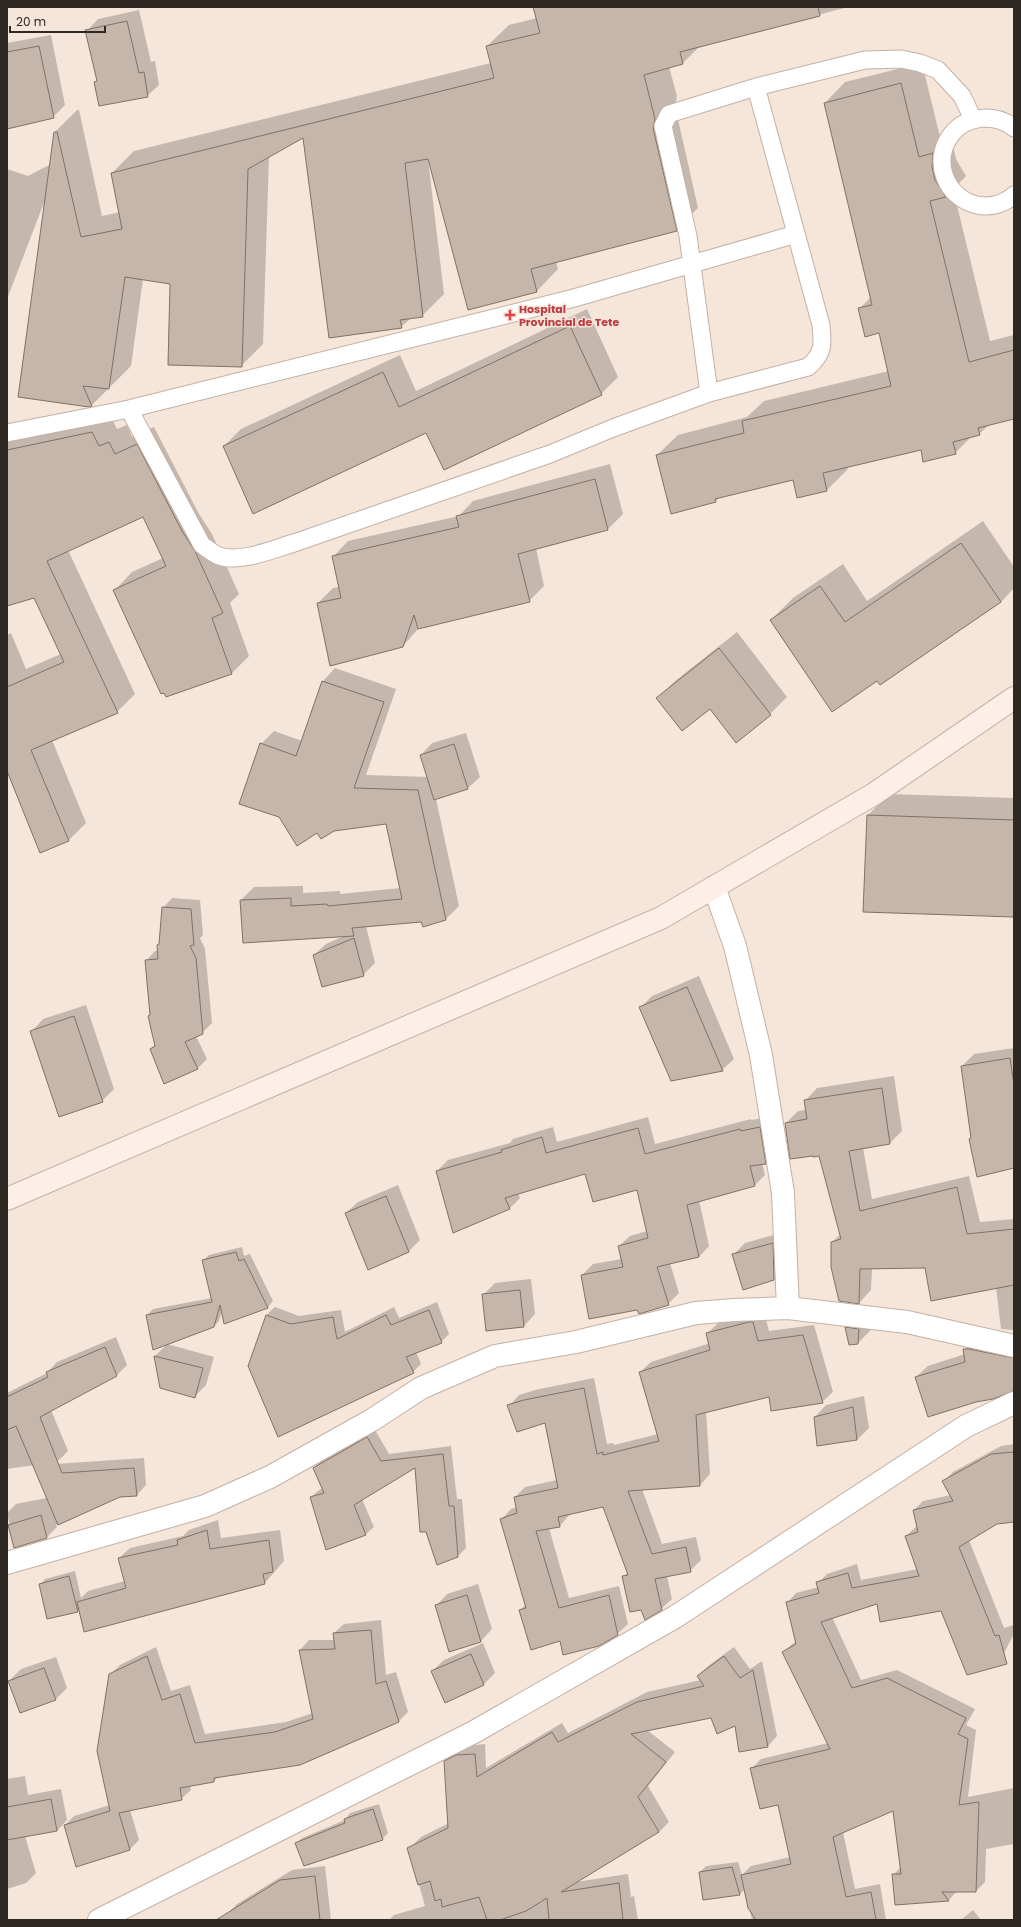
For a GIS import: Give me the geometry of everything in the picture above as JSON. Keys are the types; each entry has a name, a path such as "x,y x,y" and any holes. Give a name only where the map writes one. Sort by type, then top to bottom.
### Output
{"street":[{"path":"7,1199 660,918 874,794 1014,698"},
{"path":"714,886 736,946 761,1055 784,1193 788,1308"},
{"path":"7,1563 212,1503 270,1477 372,1420 421,1388 495,1356 576,1342 696,1314 734,1310 788,1308 908,1322 1014,1346"},
{"path":"99,1920 474,1732 675,1618 966,1426 1014,1403"}],"lane":[{"path":"709,393 688,236 663,126 669,114 756,87 865,60 901,59 920,63 938,70 962,96 973,119"},
{"path":"129,409 202,545 218,556 234,559 262,553 297,542 550,454 613,428 709,393 808,367 818,358 823,345 821,325 756,87"},
{"path":"1014,128 1001,120 987,117 973,119 960,126 951,134 944,147 941,160 943,174 949,187 958,197 970,203 984,206 998,204 1014,195"},
{"path":"7,434 129,409 574,298 796,234"}],"building":[{"path":"533,7 818,7 820,16 680,52 683,64 644,75 655,119 653,128 677,231 531,269 537,292 468,310 428,159 405,163 423,317 400,320 402,328 329,338 303,138 248,169 242,367 168,365 170,284 125,277 109,389 83,386 92,406 89,407 18,397 54,132 57,132 81,237 122,229 111,173 494,78 486,46 540,33"},
{"path":"127,21 139,73 144,72 148,97 99,106 94,82 97,81 85,30"},
{"path":"39,46 54,118 7,129 7,52"},
{"path":"901,83 919,157 933,153 932,167 935,180 946,197 930,201 969,362 1014,350 1014,419 978,428 980,435 953,442 956,454 923,462 921,450 823,473 827,491 797,498 793,480 715,499 716,502 671,514 656,455 744,433 742,421 891,386 879,333 865,337 858,308 872,305 824,103"},
{"path":"570,326 602,395 444,470 426,433 253,514 223,446 383,372 399,407"},
{"path":"92,432 99,446 109,442 115,454 137,444 182,531 195,551 223,613 212,618 232,674 166,697 164,693 161,694 113,590 166,566 143,517 47,561 118,713 31,750 69,841 40,853 7,771 7,687 64,662 34,598 7,606 7,450"},
{"path":"595,479 608,530 518,554 530,602 418,629 414,615 403,647 330,666 317,603 341,598 332,556 459,527 456,516"},
{"path":"961,543 1001,602 880,685 877,681 832,712 770,620 820,586 845,622"},
{"path":"719,648 771,715 736,743 710,709 682,731 656,698"},
{"path":"322,681 384,702 354,788 418,790 446,920 423,927 421,922 352,928 354,936 243,943 240,900 291,898 291,906 327,904 328,906 402,899 386,824 334,831 321,839 317,833 297,846 279,817 239,804 260,743 296,756"},
{"path":"454,744 468,789 434,800 420,755"},
{"path":"867,815 1014,820 1014,917 863,912"},
{"path":"162,907 191,909 194,945 190,946 196,958 203,1034 185,1042 198,1069 164,1084 150,1049 155,1046 148,1016 150,1015 145,960 158,959 157,945 159,944"},
{"path":"354,938 364,976 322,987 313,955"},
{"path":"687,987 723,1071 671,1081 639,1007"},
{"path":"74,1016 103,1102 59,1117 30,1031"},
{"path":"1010,1058 1014,1085 1014,1168 977,1177 969,1139 971,1138 961,1066"},
{"path":"882,1088 890,1144 849,1151 860,1211 957,1187 967,1234 1014,1229 1014,1285 931,1301 925,1268 860,1269 859,1304 839,1301 831,1267 831,1242 841,1239 819,1156 790,1159 785,1123 807,1119 804,1100"},
{"path":"760,1127 766,1164 750,1166 755,1186 687,1205 699,1257 657,1267 669,1305 639,1314 637,1310 589,1319 581,1275 623,1267 618,1246 648,1238 637,1190 593,1202 585,1174 505,1198 510,1209 453,1233 436,1171 502,1152 501,1150 542,1137 546,1153 638,1128 645,1154 740,1129 741,1131"},
{"path":"386,1196 409,1252 368,1270 345,1213"},
{"path":"773,1243 774,1280 743,1290 732,1254"},
{"path":"236,1252 239,1261 244,1259 268,1308 224,1324 220,1305 214,1327 153,1350 146,1315 212,1302 202,1260"},
{"path":"520,1290 524,1327 486,1331 482,1294"},
{"path":"429,1310 442,1343 406,1357 414,1373 278,1437 248,1366 266,1315 291,1324 333,1317 337,1339 386,1315 391,1325"},
{"path":"753,1322 758,1341 803,1335 823,1403 771,1411 769,1397 696,1415 700,1486 628,1491 652,1554 686,1547 691,1572 655,1579 662,1610 645,1620 641,1610 630,1612 622,1576 628,1575 603,1507 558,1517 560,1527 536,1531 559,1608 609,1595 618,1635 599,1646 563,1655 560,1641 531,1650 519,1610 526,1608 500,1519 517,1513 514,1497 558,1488 545,1423 517,1432 507,1405 524,1400 584,1388 597,1454 603,1452 603,1455 659,1441 639,1372 710,1350 706,1333"},
{"path":"845,1327 859,1329 858,1344 849,1345"},
{"path":"105,1347 117,1376 40,1417 62,1473 134,1468 137,1496 120,1497 58,1525 16,1426 7,1430 7,1397 48,1377 46,1372"},
{"path":"963,1349 1014,1358 1014,1391 993,1399 976,1402 928,1417 915,1377 965,1362"},
{"path":"154,1356 203,1368 195,1398 160,1388"},
{"path":"853,1407 857,1440 817,1446 814,1417"},
{"path":"367,1437 381,1461 443,1454 449,1506 454,1506 458,1557 437,1565 426,1532 420,1532 415,1468 354,1505 366,1535 326,1550 310,1497 324,1493 313,1468"},
{"path":"1014,1452 1014,1522 997,1524 959,1547 995,1636 999,1635 1007,1664 967,1675 941,1611 880,1622 877,1604 821,1622 852,1688 887,1678 966,1718 958,1734 968,1739 959,1805 979,1802 976,1892 942,1892 949,1901 895,1905 892,1874 901,1874 893,1811 833,1837 846,1897 871,1892 876,1920 756,1920 748,1908 741,1875 791,1864 778,1805 760,1809 750,1768 830,1749 782,1652 796,1644 786,1602 819,1593 816,1582 848,1573 852,1588 919,1576 905,1536 918,1532 913,1510 953,1501 942,1481 991,1454"},
{"path":"41,1515 47,1538 14,1548 8,1525"},
{"path":"207,1530 210,1549 269,1540 273,1572 263,1574 265,1584 84,1632 77,1602 126,1588 118,1558 178,1545 177,1540"},
{"path":"69,1576 78,1612 47,1619 39,1584"},
{"path":"467,1595 481,1642 449,1652 435,1605"},
{"path":"371,1630 376,1684 386,1681 399,1722 300,1765 214,1778 214,1782 180,1788 182,1800 119,1813 130,1850 76,1867 64,1825 110,1811 97,1751 109,1674 147,1656 162,1700 180,1694 195,1743 275,1732 313,1719 299,1650 335,1649 333,1633"},
{"path":"471,1654 484,1685 445,1703 431,1671"},
{"path":"724,1656 740,1678 753,1670 768,1747 739,1752 735,1726 717,1734 711,1718 631,1734 666,1762 638,1797 659,1832 561,1892 619,1883 623,1920 549,1920 547,1898 526,1911 500,1920 487,1920 479,1897 442,1907 441,1899 435,1901 430,1881 418,1885 407,1848 448,1828 444,1761 456,1755 475,1754 477,1777 552,1732 558,1742 637,1702 704,1686 697,1676"},
{"path":"44,1668 56,1700 20,1713 8,1681"},
{"path":"51,1799 57,1831 7,1840 7,1807"},
{"path":"373,1809 383,1840 304,1866 295,1843 345,1823 344,1819"},
{"path":"732,1867 740,1895 703,1900 699,1872"},
{"path":"315,1876 320,1920 216,1920 280,1880"}],"place":[{"name":"Hospital Provincial de Tete","path":"510,315"}]}
